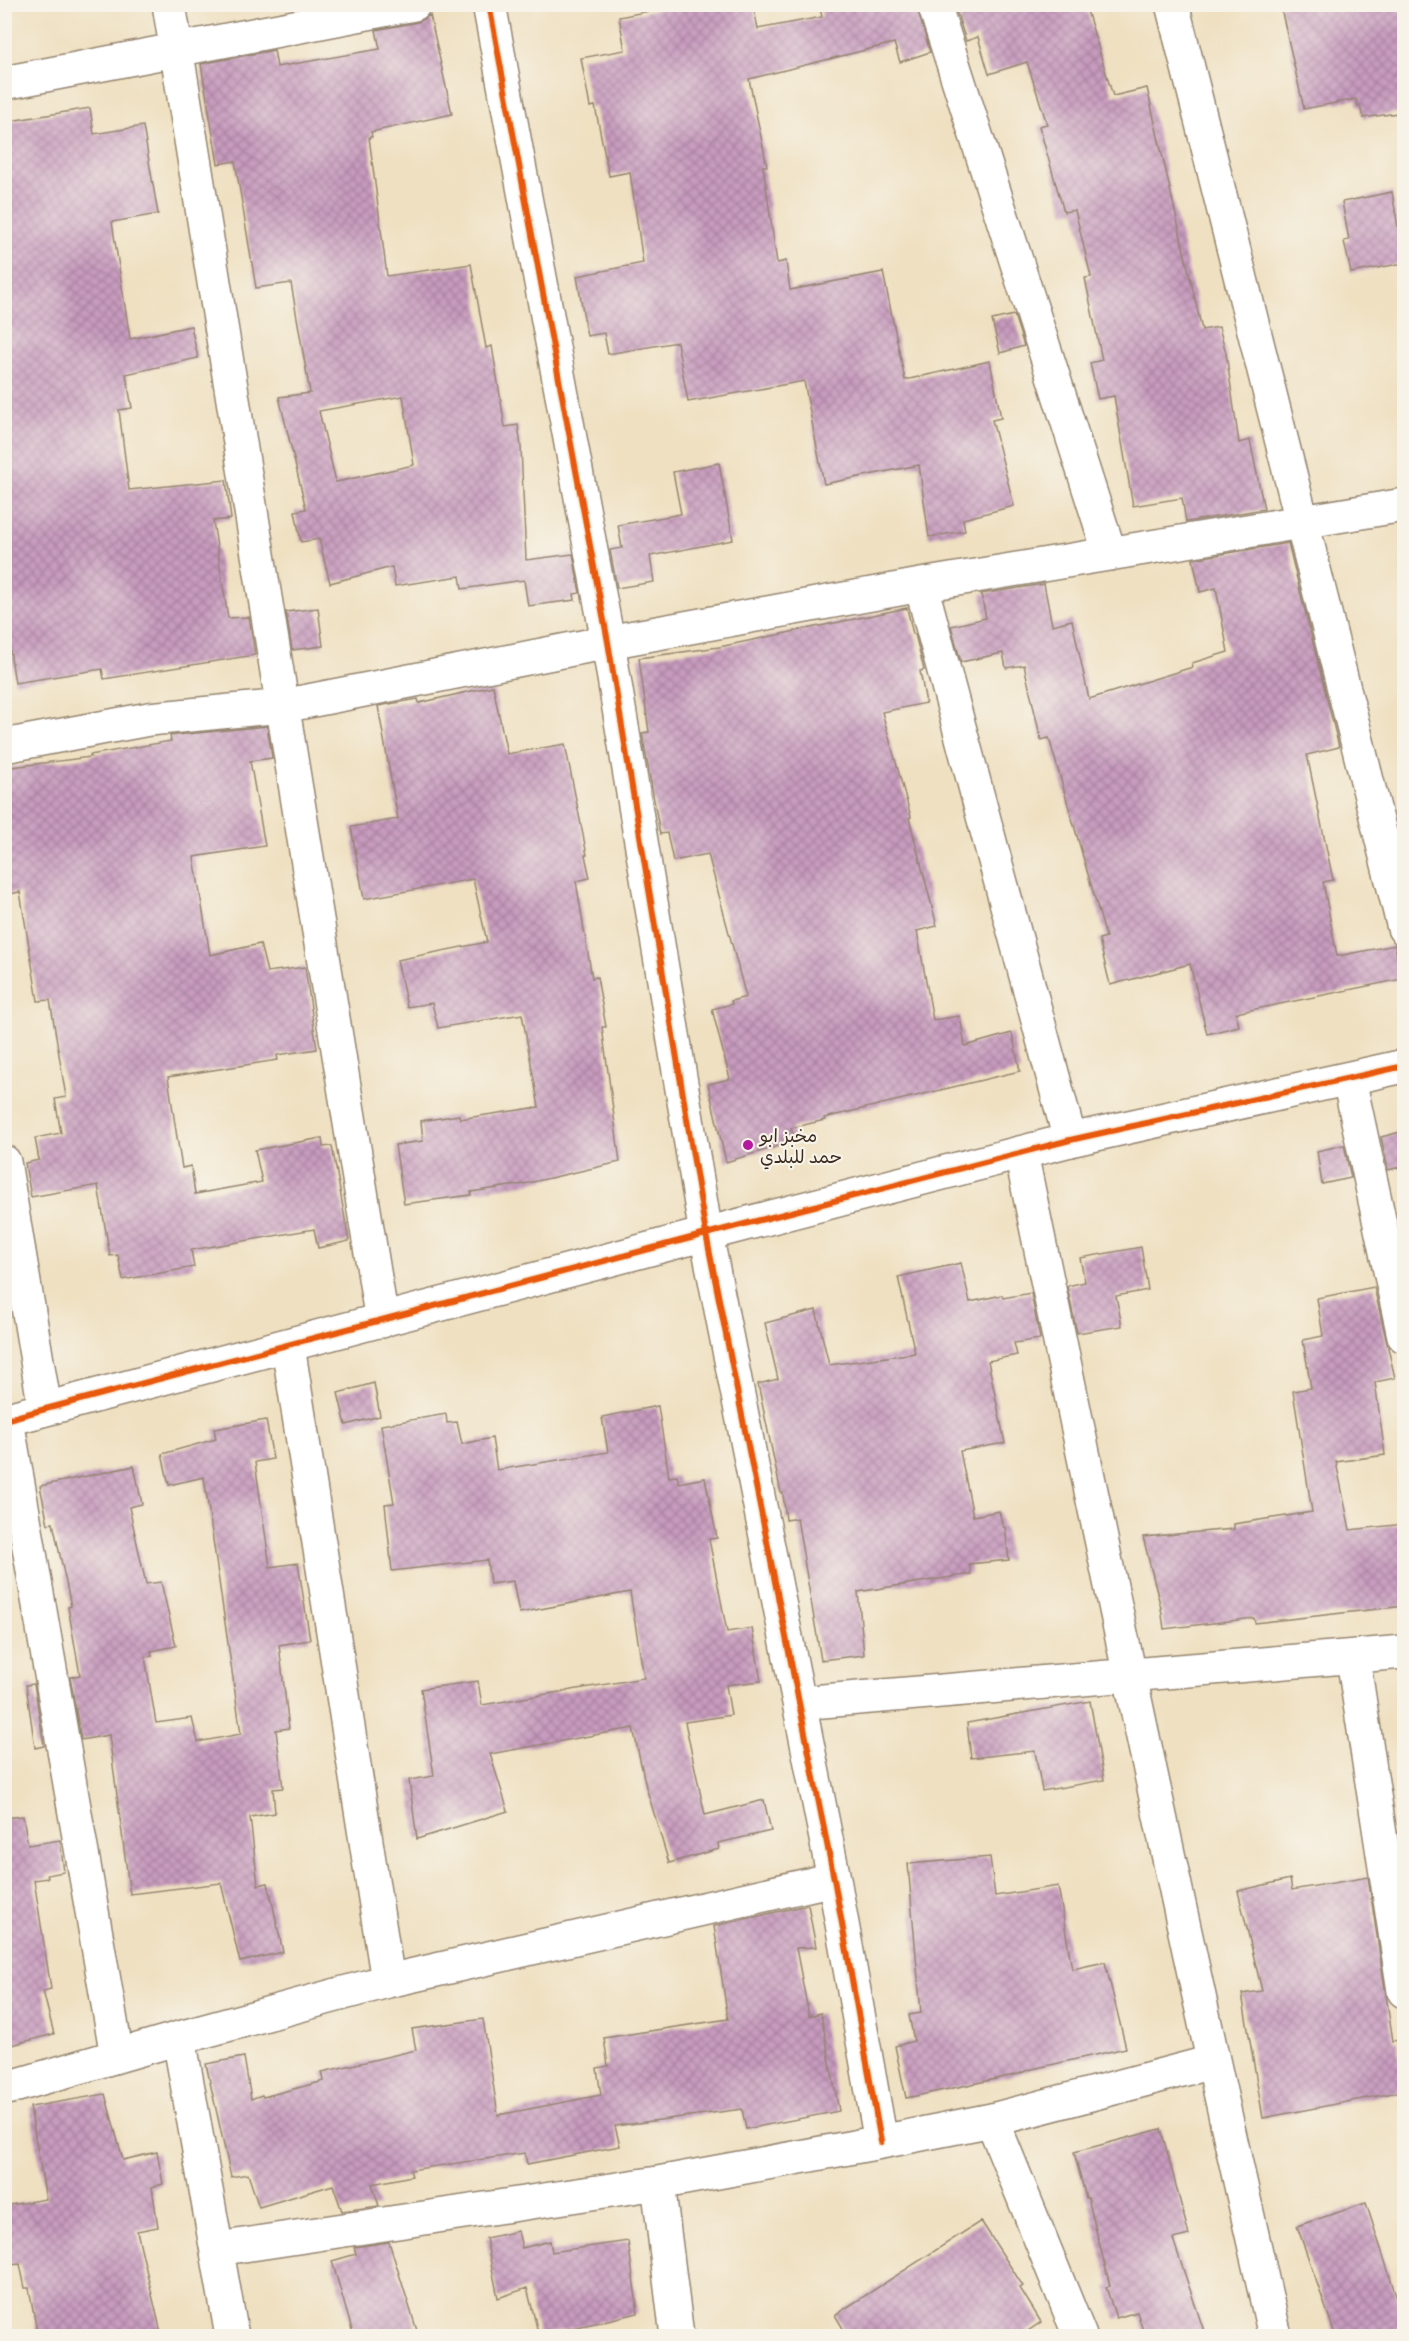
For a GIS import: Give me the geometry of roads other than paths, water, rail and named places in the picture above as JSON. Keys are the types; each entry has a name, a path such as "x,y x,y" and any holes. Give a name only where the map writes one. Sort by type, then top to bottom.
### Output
{"street":[{"path":"169,4 382,1321"},
{"path":"4,83 414,4"},
{"path":"489,4 608,642 706,1234 834,1878 881,2142"},
{"path":"934,4 1110,554"},
{"path":"1172,4 1404,928"},
{"path":"4,746 149,719 283,706 608,642 921,585 1404,505"},
{"path":"921,585 1070,1140"},
{"path":"117,2056 6,1420 1070,1140 1404,1066"},
{"path":"1349,1079 1404,1336"},
{"path":"1021,1153 1129,1677 1212,2062 1275,2337"},
{"path":"4,1162 45,1409"},
{"path":"288,1346 388,1981"},
{"path":"799,1703 1129,1677 1404,1652"},
{"path":"1353,1658 1401,1953 1404,1991"},
{"path":"4,2089 388,1981 834,1878"},
{"path":"179,2038 232,2337"},
{"path":"217,2249 658,2183 881,2142 992,2120 1212,2062"},
{"path":"992,2120 1080,2337"},
{"path":"658,2183 677,2337"}],"place":[{"name":"مخبز ابو حمد للبلدي","path":"748,1145"}]}
